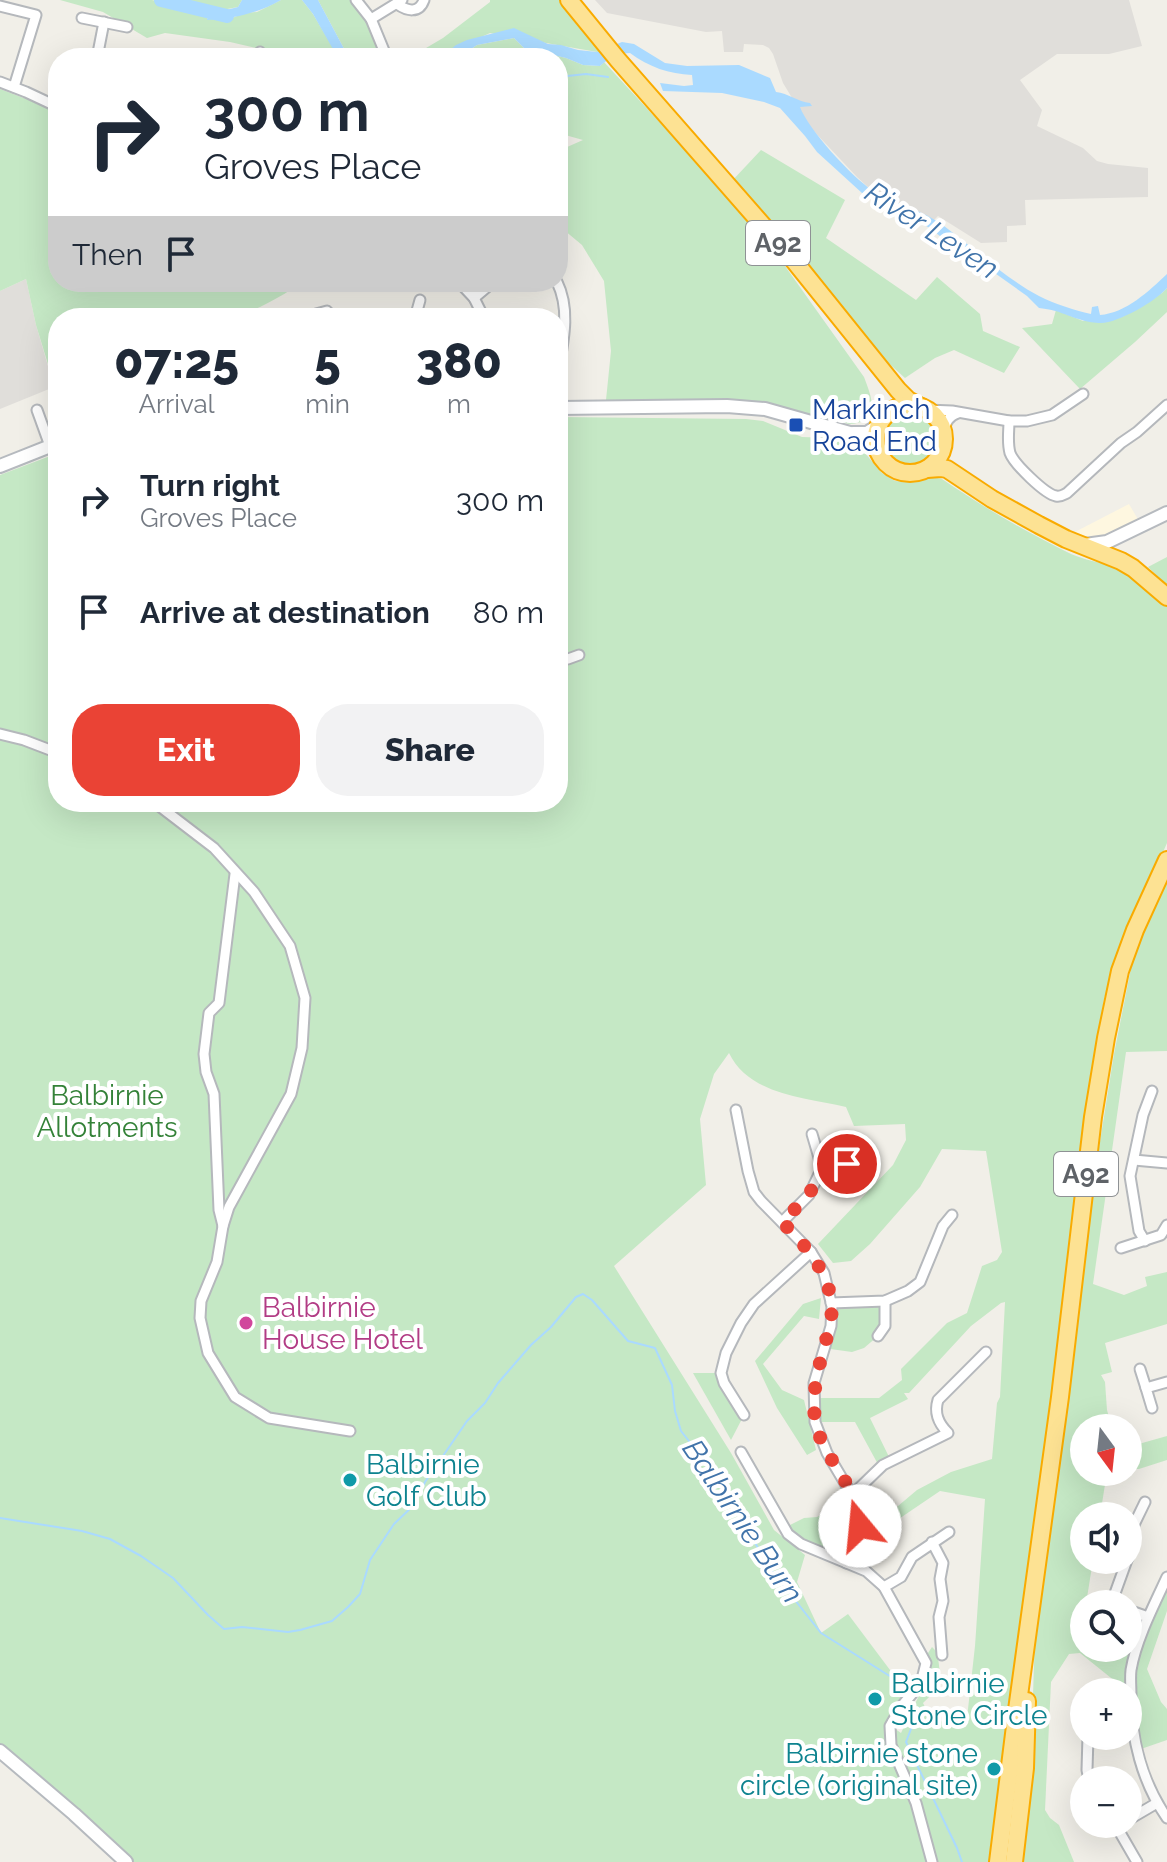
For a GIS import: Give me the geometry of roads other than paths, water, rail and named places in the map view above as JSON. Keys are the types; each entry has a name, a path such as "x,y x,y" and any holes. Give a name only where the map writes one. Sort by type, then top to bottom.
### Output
{"highway":[{"name":"A92","path":"569,0 795,262 908,400 937,418 952,460 976,488"},
{"path":"877,449 885,379 880,366"},
{"path":"882,420 894,409 903,406 925,409"},
{"path":"927,469 939,458 944,438"},
{"name":"A92","path":"877,449 888,466 897,471 947,469 1039,525 1140,573 1167,597"},
{"name":"A92","path":"998,1862 1060,1397 1093,1117 1106,1038 1120,971 1167,860"},
{"name":"A92","path":"1014,1862 1025,1768 1030,1624"}],"main road":[{"path":"568,408 692,406 765,409 850,433 877,449"},
{"path":"850,433 867,433 882,420"},
{"path":"0,466 48,446"},
{"path":"1080,544 1107,542 1167,513"},
{"path":"1112,558 1122,540 1131,532"},
{"path":"0,1751 126,1862"}],"street":[{"path":"356,0 371,19 383,48"},
{"path":"371,19 399,2 407,11 420,6 424,0"},
{"path":"0,6 36,15 14,87"},
{"path":"82,18 127,27"},
{"path":"99,48 104,22"},
{"path":"0,82 48,101"},
{"path":"468,292 479,308"},
{"path":"474,298 481,292"},
{"path":"418,308 420,300"},
{"path":"925,409 1027,421 1052,415 1083,394"},
{"path":"1009,421 1009,447 1014,462 1052,495 1060,496 1167,405"},
{"path":"37,410 48,432"},
{"path":"944,438 949,417 961,412"},
{"path":"568,659 579,655"},
{"path":"0,734 48,749"},
{"path":"167,812 214,848 254,892 290,946 305,998 302,1048 291,1094 229,1207 217,1262 201,1301 200,1318 208,1353 235,1397 269,1418 350,1431"},
{"path":"223,1226 219,1210 214,1094 206,1072 204,1054 209,1013 219,1003 235,874"},
{"path":"1145,1241 1139,1231 1130,1176 1143,1115 1152,1091"},
{"path":"736,1110 754,1192 811,1252 824,1273 831,1303 831,1326 814,1383 815,1422 827,1453 861,1515 846,1563"},
{"path":"782,1222 809,1195 822,1168 812,1134"},
{"path":"822,1168 847,1164 866,1146"},
{"path":"1134,1160 1167,1163"},
{"path":"831,1303 885,1301 908,1291 920,1282 943,1226 952,1215"},
{"path":"1121,1248 1161,1235 1167,1225"},
{"path":"744,1415 721,1373 726,1353 754,1304 811,1252"},
{"path":"878,1336 885,1326 885,1301"},
{"path":"852,1495 883,1465 948,1433 935,1411 938,1400 986,1352"},
{"path":"1140,1369 1152,1408"},
{"path":"1146,1388 1167,1382"},
{"path":"741,1452 788,1534 801,1544 866,1571 884,1587 926,1663 921,1683 890,1726 891,1745 916,1803 932,1862"},
{"path":"1142,1508 1145,1502"},
{"path":"884,1587 901,1577 912,1557 949,1532"},
{"path":"932,1542 943,1563 940,1579 943,1601 939,1617 942,1655"},
{"path":"1167,1577 1148,1617 1131,1670 1131,1717 1143,1772 1167,1818"},
{"path":"1142,1615 1148,1617"},
{"path":"1142,1812 1157,1803"},
{"path":"1124,1838 1137,1862"}],"water":[{"path":"242,0 281,0 246,14 207,20 209,10 238,7"},
{"path":"302,0 318,0 344,48 332,48"},
{"path":"514,28 548,44 561,45 578,50 597,52 622,42 634,44 665,63 687,66 739,65 770,78 776,92 810,103 812,106 800,107 812,127 863,184 936,220 1014,281 1039,296 1091,314 1092,307 1098,306 1100,315 1128,306 1167,274 1167,288 1136,310 1108,322 1089,322 1039,308 1027,296 928,227 862,193 817,152 780,108 722,93 663,91 660,83 693,85 692,75 660,69 630,53 614,57 600,66 583,65 568,59 568,48 524,48 514,38 473,48 452,48 467,40"}],"waterway":[{"name":"River Leven","path":"161,0 227,16"},
{"path":"568,76 586,74 608,77"},
{"name":"Balbirnie Burn","path":"0,1518 82,1531 110,1539 173,1578 224,1629 242,1627 288,1632 332,1621 360,1594 370,1560 394,1524 415,1504 425,1482 467,1421 531,1345 576,1297 583,1294 628,1341 655,1348 672,1385 681,1431 708,1465 772,1571 821,1633 904,1685"},
{"path":"919,1708 906,1742 962,1862"}],"place":[{"name":"Markinch Road End","path":"796,425"},
{"name":"Balbirnie House Hotel","path":"246,1323"},
{"name":"Balbirnie Golf Club","path":"350,1480"},
{"name":"Balbirnie Stone Circle","path":"875,1699"},
{"name":"Balbirnie stone circle (original site)","path":"994,1769"}],"park label":[{"name":"Balbirnie Allotments","path":"107,1111"}]}
